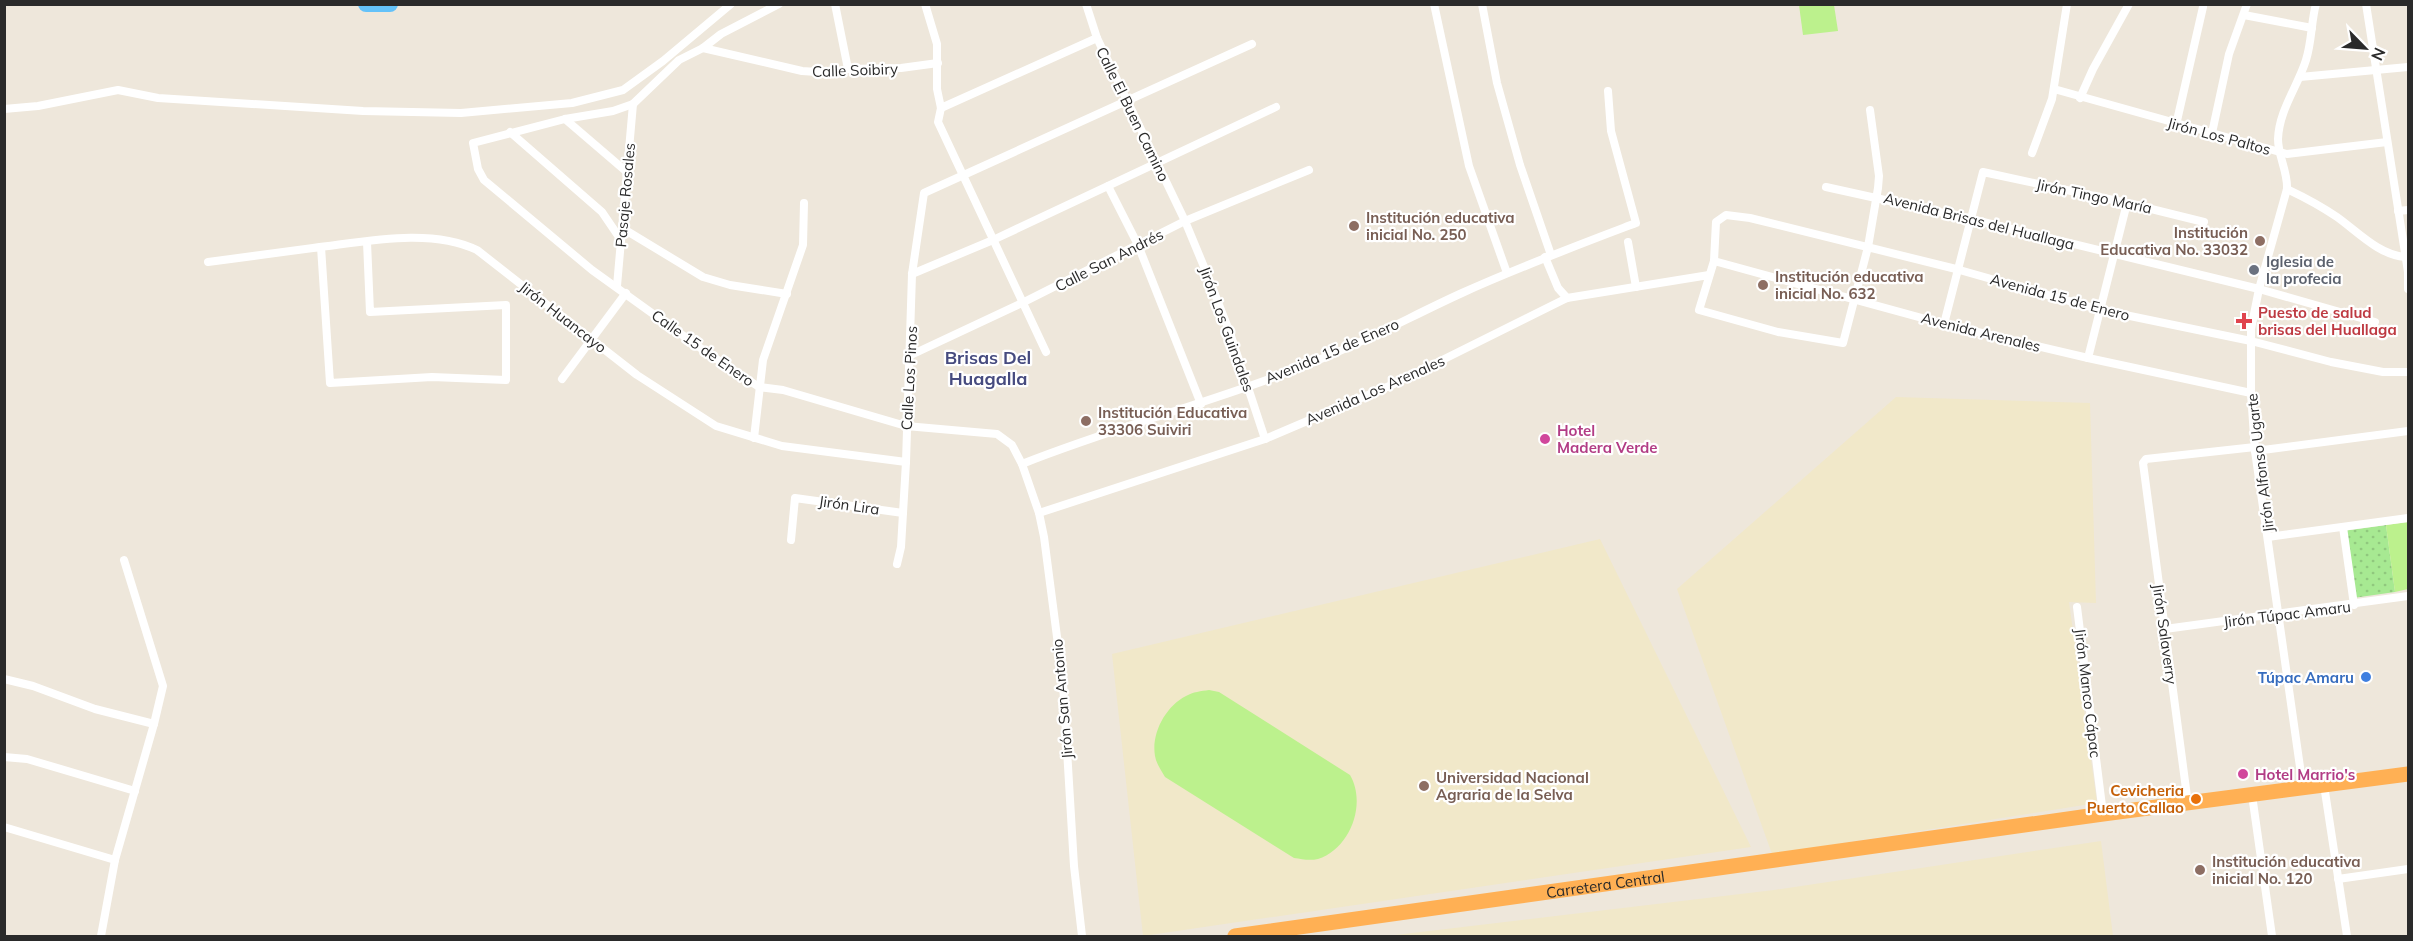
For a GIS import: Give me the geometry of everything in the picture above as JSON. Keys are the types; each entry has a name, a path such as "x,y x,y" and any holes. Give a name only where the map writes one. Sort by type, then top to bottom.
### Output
{"highway":[{"name":"Carretera Central","path":"1235,936 1974,834 2103,814 2409,774"}],"street":[{"path":"4,109 38,106 118,90 158,98 363,111 461,113 572,103 623,90 663,61 730,4"},
{"path":"510,132 613,111 633,104 679,60 703,48 721,34 779,4"},
{"path":"835,4 848,69"},
{"path":"925,4 937,44 937,89 941,108 938,122 1046,352"},
{"name":"Calle El Buen Camino","path":"1086,4 1096,38 1185,221"},
{"path":"1434,4 1469,166 1507,273"},
{"path":"1482,4 1497,83 1520,165 1558,288 1567,298"},
{"path":"2032,153 2054,89 2067,4"},
{"path":"2080,98 2093,69 2129,4"},
{"path":"2212,133 2227,60 2247,4"},
{"name":"Jirón Alfonso Ugarte","path":"2302,788 2255,449 2251,393 2251,329 2259,290 2287,189 2288,178 2279,152 2280,125 2291,93 2301,77 2310,48 2315,4"},
{"path":"2366,4 2409,289"},
{"path":"2175,125 2203,7"},
{"path":"2244,15 2312,28"},
{"path":"941,108 1096,38"},
{"path":"962,175 1252,44"},
{"name":"Calle Soibiry","path":"703,48 802,71 832,73 848,69 901,68 938,63"},
{"path":"2301,77 2409,67"},
{"name":"Jirón Los Paltos","path":"2054,89 2175,125 2287,154 2386,142"},
{"name":"Avenida 15 de Enero","path":"1022,464 1072,444 1248,387 1335,353 1507,273 1636,223 1611,131 1608,91"},
{"name":"Pasaje Rosales","path":"617,286 633,104"},
{"path":"912,274 993,240 1276,107"},
{"path":"1714,261 1699,310 1778,332 1843,343 1868,248 1879,176 1870,110"},
{"path":"565,119 628,173"},
{"path":"510,132 602,212 621,240"},
{"name":"Calle 15 de Enero","path":"510,132 472,143 478,169 484,180 592,270 759,387 783,390 906,426 994,433 1012,445 1022,464"},
{"name":"Calle San Andrés","path":"911,355 1024,302 1185,221 1309,170"},
{"name":"Jirón Tingo María","path":"1971,219 1983,172 2127,202 2204,222"},
{"name":"Calle Los Pinos","path":"897,564 901,547 906,462 912,274 924,192 962,175"},
{"path":"1108,186 1138,245 1200,404"},
{"name":"Avenida Brisas del Huallaga","path":"1826,187 2115,254 2375,322"},
{"path":"2287,189 2329,211 2385,252 2405,257"},
{"path":"2088,358 2127,202"},
{"path":"754,438 763,360 803,245 804,203"},
{"path":"2398,211 2409,210"},
{"name":"Avenida 15 de Enero","path":"1714,261 1716,222 1726,215 1750,218 1956,269 2101,310 2251,341 2331,362 2384,372 2409,372"},
{"path":"1944,324 1956,269 1971,219"},
{"name":"Jirón Los Guindales","path":"1185,221 1230,333 1265,439"},
{"path":"622,228 703,278 730,285 787,294"},
{"name":"Jirón Huancayo","path":"207,262 367,242 381,238 448,240 462,243 477,250 637,375 716,426 782,446 906,462"},
{"path":"321,247 330,383 432,376 506,380 507,305 370,312 367,242"},
{"path":"1628,242 1636,287"},
{"name":"Avenida Arenales","path":"1714,261 1944,324 2251,393"},
{"name":"Avenida Los Arenales","path":"1039,513 1265,439 1394,384 1567,298 1709,275"},
{"path":"562,379 590,338 626,293"},
{"path":"2255,449 2409,431"},
{"name":"Jirón Salaverry","path":"2188,804 2143,463 2146,459 2255,449"},
{"name":"Jirón San Antonio","path":"1022,464 1039,513 1063,683 1074,866 1082,936"},
{"name":"Jirón Lira","path":"791,540 795,498 903,513"},
{"path":"2268,537 2409,518"},
{"path":"2343,527 2354,605"},
{"path":"101,936 115,860 163,686 124,560"},
{"name":"Jirón Túpac Amaru","path":"2165,629 2409,596"},
{"name":"Jirón Manco Cápac","path":"2077,607 2103,814"},
{"path":"4,679 33,686 95,709 154,724"},
{"path":"4,757 27,759 135,791"},
{"path":"2325,785 2347,936"},
{"path":"2252,795 2272,936"},
{"path":"4,827 115,860"},
{"path":"2338,879 2409,869"}],"shaded area":[{"path":"1896,397 2090,403 2096,603 2069,602 2097,803 1772,854 1677,589"},
{"name":"Universidad Nacional Agraria de la Selva","path":"1600,539 1751,847 1143,936 1112,654"},
{"path":"2101,841 2113,936 1387,936 1774,890"}],"green space":[{"path":"1799,5 1834,5 1838,31 1803,35"},
{"path":"2408,522 2408,589 2395,592 2386,525"},
{"path":"2386,525 2395,592 2353,598 2343,531"},
{"path":"1209,690 1219,692 1350,775 1357,799 1356,812 1347,836 1329,854 1315,860 1294,858 1165,777 1156,761 1154,747 1155,738 1166,713 1172,706 1191,694"}],"waterway":[{"path":"366,4 390,4"}],"place":[{"name":"Institución educativa inicial No. 250","path":"1354,226"},
{"name":"Institución Educativa No. 33032","path":"2260,241"},
{"name":"Iglesia de la profecia","path":"2254,270"},
{"name":"Institución educativa inicial No. 632","path":"1763,285"},
{"name":"Puesto de salud brisas del Huallaga","path":"2244,321"},
{"name":"Institución Educativa 33306 Suiviri","path":"1086,421"},
{"name":"Hotel Madera Verde","path":"1545,439"},
{"name":"Túpac Amaru","path":"2366,677"},
{"name":"Hotel Marrio's","path":"2243,774"},
{"name":"Universidad Nacional Agraria de la Selva","path":"1424,786"},
{"name":"Cevicheria Puerto Callao","path":"2196,799"},
{"name":"Institución educativa inicial No. 120","path":"2200,870"}],"district":[{"name":"Brisas Del Huagalla","path":"988,367"}]}
